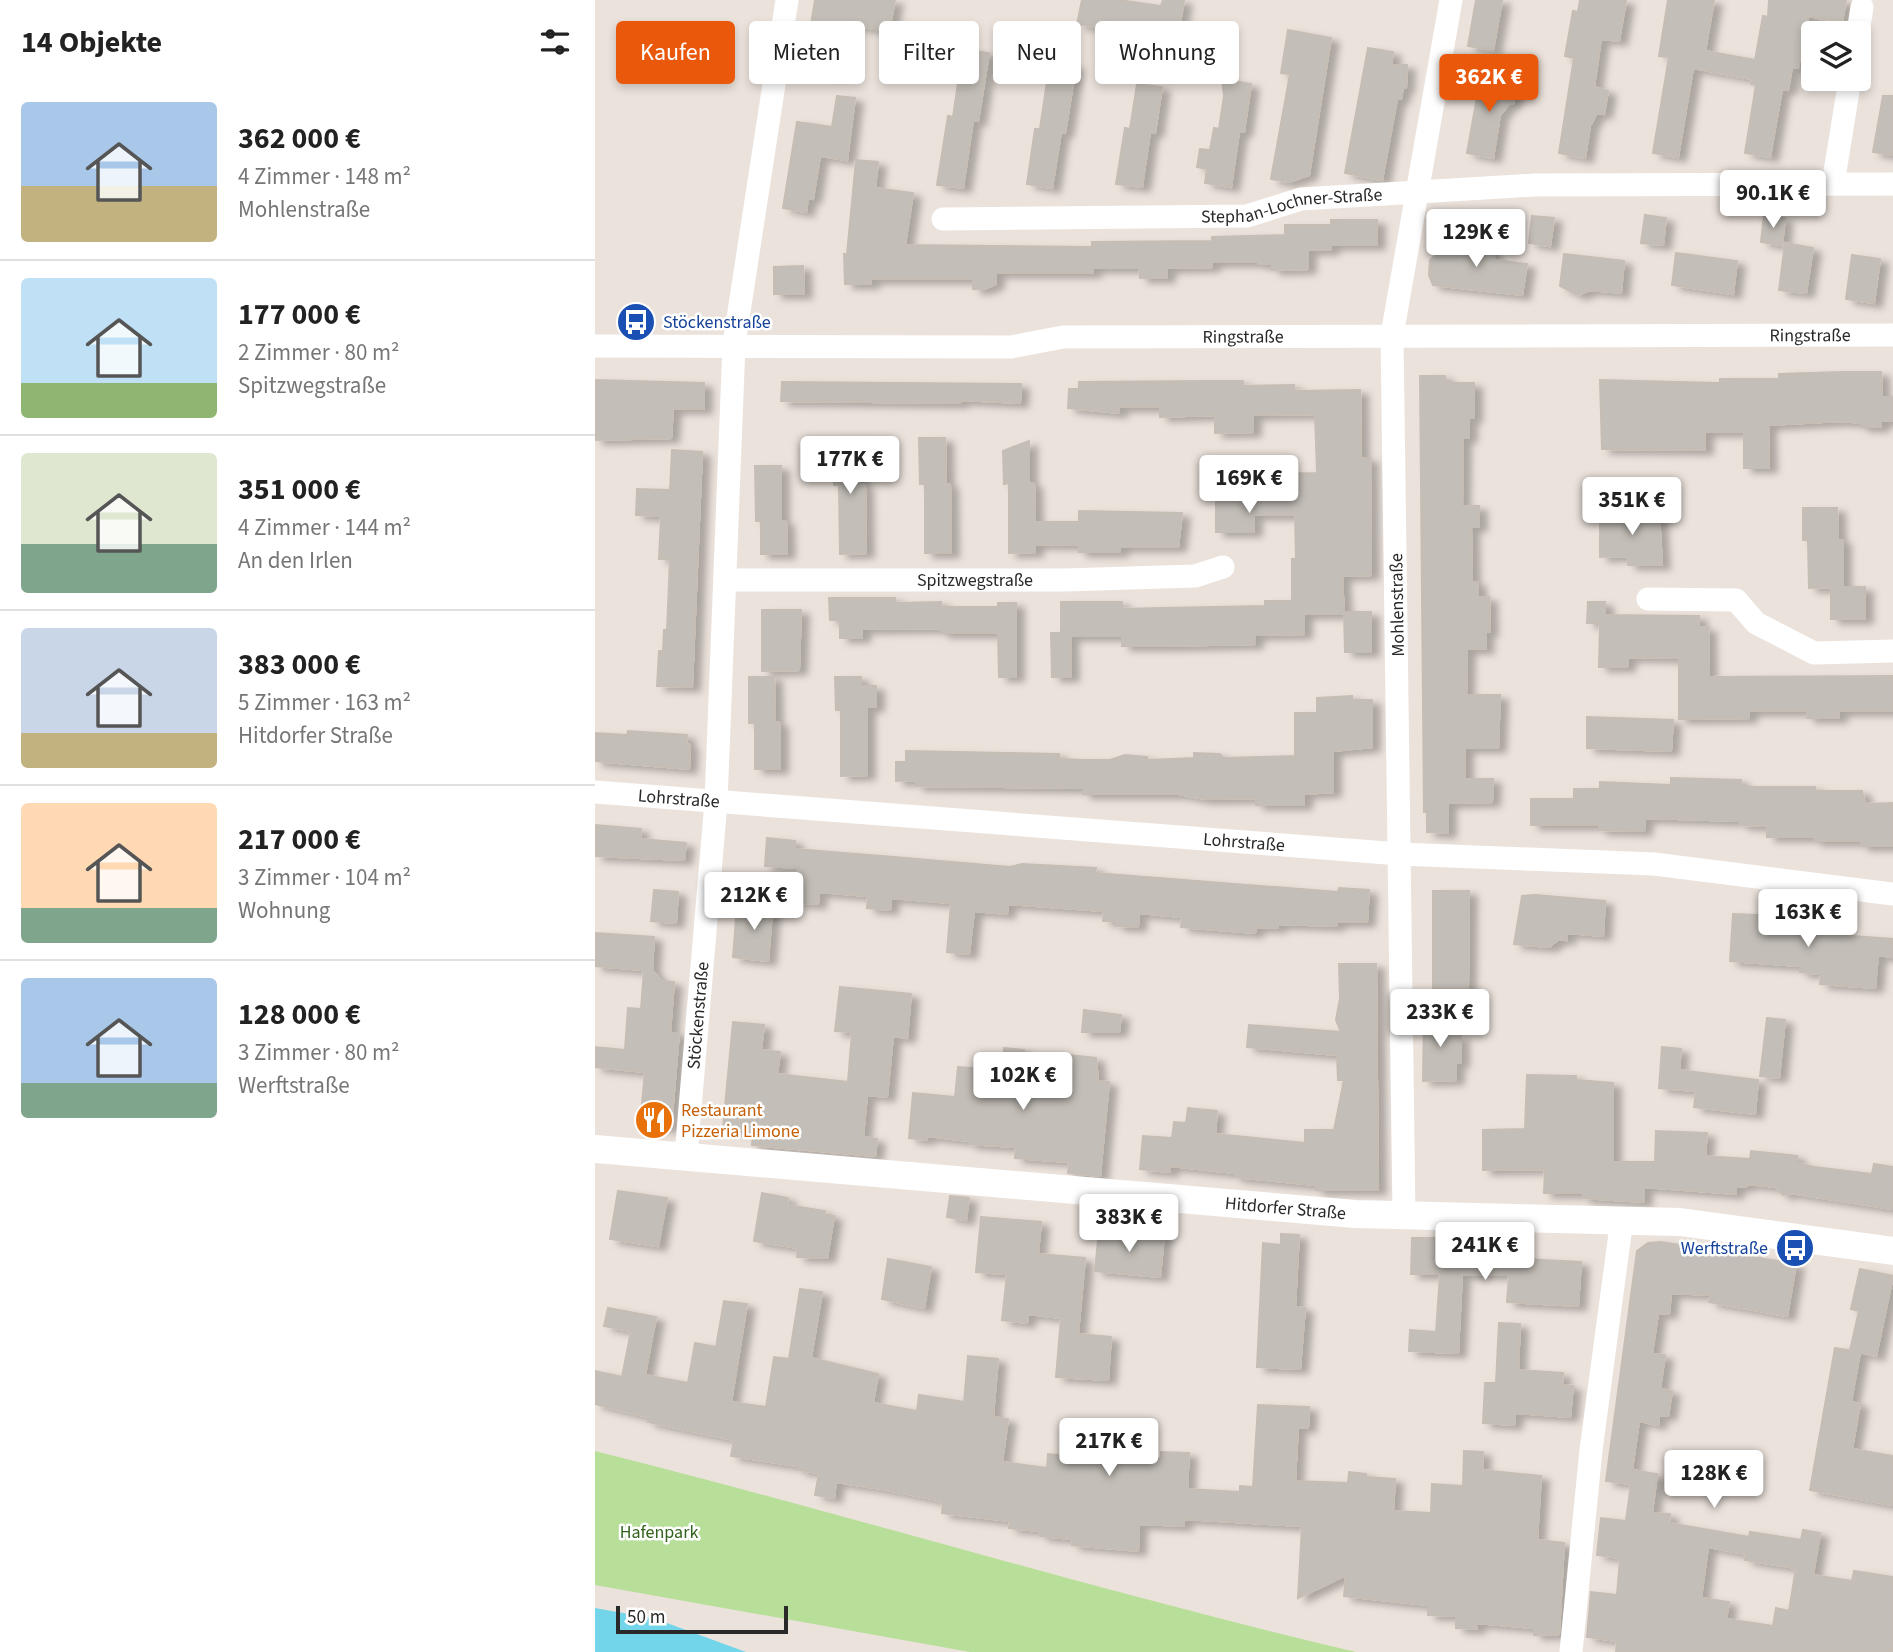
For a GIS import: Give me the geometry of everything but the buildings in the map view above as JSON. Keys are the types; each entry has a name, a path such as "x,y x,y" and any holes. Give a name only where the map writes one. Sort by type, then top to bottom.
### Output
{"street":[{"name":"Stöckenstraße","path":"686,1155 716,802 727,580 734,344 787,0"},
{"name":"Mohlenstraße","path":"1404,1215 1392,335 1419,194 1451,0"},
{"path":"1860,21 1862,7"},
{"path":"1833,184 1848,91"},
{"name":"Stephan-Lochner-Straße","path":"943,219 1247,216 1301,199 1536,185 1893,184"},
{"name":"Ringstraße","path":"595,346 734,344 1011,347 1063,337 1893,335"},
{"name":"Spitzwegstraße","path":"727,580 1065,580 1195,576 1223,568"},
{"path":"1648,599 1736,600 1756,623 1814,653 1893,651"},
{"name":"Lohrstraße","path":"595,792 1400,854 1654,864 1893,894"},
{"name":"Hitdorfer Straße","path":"595,1149 1297,1210 1680,1222 1893,1251"},
{"path":"1571,1652 1591,1450 1622,1219"}],"green space":[{"name":"Hafenpark","path":"595,1451 1165,1604 1356,1652 970,1652 595,1585"}],"water":[{"path":"595,1608 656,1619 746,1652 595,1652"}],"place":[{"name":"Stöckenstraße","path":"636,322"},
{"name":"Restaurant Pizzeria Limone","path":"654,1120"},
{"name":"Werftstraße","path":"1795,1248"}]}
